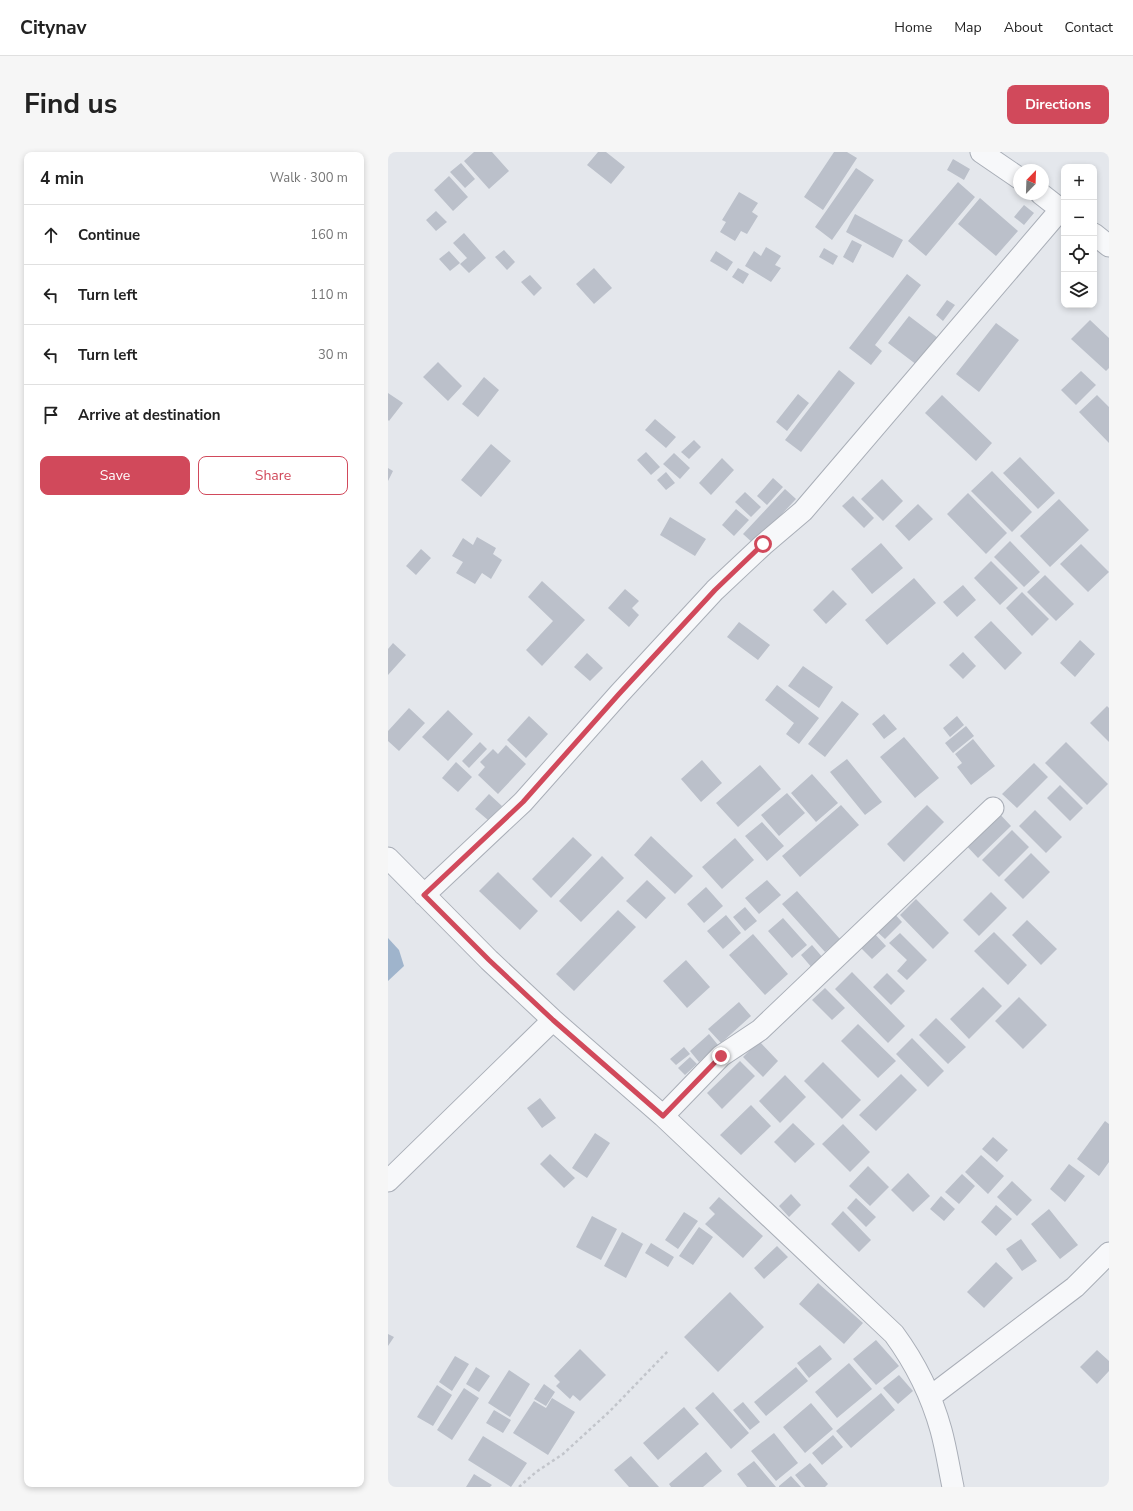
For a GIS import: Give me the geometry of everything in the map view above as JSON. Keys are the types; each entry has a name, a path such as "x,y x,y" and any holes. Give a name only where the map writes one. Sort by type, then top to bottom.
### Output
{"street":[{"path":"981,152 1013,174"},
{"path":"1049,200 1061,209"},
{"path":"424,895 523,802 619,694 715,590 763,544 803,511 1061,211"},
{"path":"1096,236 1109,246"},
{"path":"663,1116 721,1056 760,1030 992,808"},
{"path":"388,858 489,960 553,1020 663,1116 894,1334 911,1358 930,1397 941,1430 953,1487"},
{"path":"388,1181 553,1020"},
{"path":"930,1397 1076,1287 1109,1253"}],"path":[{"path":"519,1487 536,1472 563,1454 610,1411 668,1352"}],"water":[{"path":"388,938 399,950 404,966 388,981"}],"building":[{"path":"474,152 492,152 509,171 489,189 464,161"},
{"path":"598,152 606,152 625,167 611,184 587,165"},
{"path":"834,152 847,152 857,158 823,210 804,197"},
{"path":"953,159 970,169 964,180 947,170"},
{"path":"461,163 475,179 465,188 450,172"},
{"path":"856,168 874,180 832,240 815,227"},
{"path":"449,176 468,197 453,211 434,190"},
{"path":"958,182 975,197 926,256 908,241"},
{"path":"739,192 758,203 752,212 758,216 747,234 741,231 735,241 720,232 726,222 722,220"},
{"path":"980,198 1018,231 996,256 958,224"},
{"path":"1024,205 1034,213 1024,225 1014,217"},
{"path":"436,211 447,222 436,231 426,220"},
{"path":"855,214 903,240 893,258 846,232"},
{"path":"464,233 486,258 469,273 460,264 467,258 453,243"},
{"path":"852,240 862,245 853,263 843,257"},
{"path":"766,247 781,256 775,265 781,268 771,282 745,266 754,251 761,256"},
{"path":"824,248 838,256 833,265 819,257"},
{"path":"504,250 515,262 507,270 495,257"},
{"path":"449,251 460,263 450,271 439,259"},
{"path":"716,251 733,262 727,271 710,261"},
{"path":"594,268 612,288 594,304 576,284"},
{"path":"738,268 749,274 743,284 732,277"},
{"path":"907,274 921,285 875,345 882,351 871,365 849,348"},
{"path":"530,275 542,288 534,296 521,282"},
{"path":"947,300 955,305 943,321 936,315"},
{"path":"909,316 938,338 917,365 888,343"},
{"path":"1090,320 1109,338 1109,368 1106,371 1071,339"},
{"path":"996,323 1019,340 979,392 956,374"},
{"path":"438,362 462,386 448,401 423,377"},
{"path":"839,370 855,383 801,452 785,440"},
{"path":"1081,371 1096,385 1076,405 1061,390"},
{"path":"484,377 499,390 478,417 462,404"},
{"path":"388,393 403,403 389,421 388,420"},
{"path":"798,394 809,403 787,431 776,422"},
{"path":"942,395 992,443 976,461 925,413"},
{"path":"1097,395 1109,407 1109,443 1079,412"},
{"path":"655,419 676,437 666,448 645,430"},
{"path":"694,440 701,447 689,459 681,452"},
{"path":"491,444 511,461 481,497 461,480"},
{"path":"646,452 660,467 651,475 637,460"},
{"path":"674,453 690,468 680,479 663,464"},
{"path":"1020,457 1055,493 1038,509 1003,473"},
{"path":"722,458 734,470 711,495 699,483"},
{"path":"388,468 393,471 388,481"},
{"path":"992,471 1032,512 1012,532 971,491"},
{"path":"666,472 675,483 666,490 657,480"},
{"path":"773,478 783,487 767,505 757,496"},
{"path":"882,479 903,501 883,521 861,499"},
{"path":"785,489 796,499 754,544 743,534"},
{"path":"745,492 761,507 751,517 735,502"},
{"path":"968,493 1007,533 986,554 947,514"},
{"path":"853,496 874,518 864,528 842,506"},
{"path":"1059,499 1089,530 1050,567 1020,536"},
{"path":"918,504 933,519 909,541 895,526"},
{"path":"736,509 749,520 734,536 722,525"},
{"path":"670,517 706,539 695,556 660,535"},
{"path":"477,537 496,548 493,554 502,560 491,579 482,573 475,584 456,573 463,562 452,556 463,538 473,545"},
{"path":"1010,541 1040,572 1024,587 994,557"},
{"path":"881,543 903,568 872,594 851,569"},
{"path":"1081,544 1109,572 1088,592 1060,564"},
{"path":"421,549 431,558 416,575 406,566"},
{"path":"991,561 1018,588 1000,605 974,578"},
{"path":"1045,575 1074,604 1056,621 1027,592"},
{"path":"914,578 936,603 887,645 865,620"},
{"path":"542,581 585,620 542,666 526,650 553,621 528,597"},
{"path":"963,585 976,600 957,617 943,602"},
{"path":"625,589 639,601 632,608 639,615 629,627 608,608"},
{"path":"833,590 847,604 826,624 813,610"},
{"path":"1022,592 1049,619 1032,636 1006,608"},
{"path":"991,621 1022,653 1005,670 974,637"},
{"path":"739,622 770,645 758,660 727,637"},
{"path":"1080,640 1095,654 1075,677 1060,663"},
{"path":"393,643 406,655 388,675 388,649"},
{"path":"963,652 976,666 963,679 949,665"},
{"path":"587,653 603,668 590,681 574,667"},
{"path":"803,666 833,687 819,708 788,686"},
{"path":"777,685 819,718 799,744 786,734 794,723 765,700"},
{"path":"842,701 859,714 825,757 808,744"},
{"path":"1107,706 1109,708 1109,742 1090,723"},
{"path":"409,708 425,723 399,751 388,741 388,731"},
{"path":"448,710 473,734 448,761 422,737"},
{"path":"884,714 897,729 884,739 872,724"},
{"path":"529,716 548,734 526,758 507,740"},
{"path":"957,716 964,725 950,737 943,728"},
{"path":"966,726 974,736 953,753 945,743"},
{"path":"904,737 939,778 915,798 880,757"},
{"path":"973,739 995,766 971,785 957,767 962,763 955,754"},
{"path":"480,742 487,749 469,768 462,761"},
{"path":"1066,742 1108,784 1087,805 1045,763"},
{"path":"506,745 526,764 498,794 478,775 485,767 480,762 493,749 498,754"},
{"path":"847,759 882,802 865,815 830,772"},
{"path":"702,760 722,783 701,802 681,779"},
{"path":"456,762 472,777 458,792 442,778"},
{"path":"1034,763 1048,777 1017,808 1002,794"},
{"path":"760,765 781,789 738,827 716,803"},
{"path":"812,774 838,803 816,822 791,793"},
{"path":"1060,785 1083,808 1070,821 1047,798"},
{"path":"787,793 805,813 779,836 761,815"},
{"path":"489,794 502,806 488,820 475,809"},
{"path":"841,805 859,825 800,877 782,856"},
{"path":"927,805 944,822 904,862 887,844"},
{"path":"995,809 1011,826 978,858 962,841"},
{"path":"1035,810 1062,837 1046,853 1019,826"},
{"path":"762,822 784,846 767,861 745,836"},
{"path":"1012,830 1029,847 999,877 982,860"},
{"path":"651,836 693,876 675,894 634,855"},
{"path":"573,837 592,855 551,898 532,879"},
{"path":"735,838 754,860 722,889 702,867"},
{"path":"1031,853 1050,872 1023,899 1004,880"},
{"path":"602,856 624,878 581,922 559,901"},
{"path":"498,872 538,911 520,930 479,891"},
{"path":"647,880 666,898 646,919 626,901"},
{"path":"767,880 781,895 759,914 745,898"},
{"path":"706,887 723,906 704,923 687,904"},
{"path":"797,891 840,939 825,952 782,904"},
{"path":"991,892 1007,908 979,936 963,920"},
{"path":"916,899 949,933 933,949 900,915"},
{"path":"745,907 757,921 745,931 733,917"},
{"path":"618,910 636,927 574,991 556,974"},
{"path":"892,911 902,922 885,939 874,929"},
{"path":"726,915 741,933 723,949 707,931"},
{"path":"783,918 807,945 792,958 768,931"},
{"path":"1027,920 1057,949 1041,965 1012,935"},
{"path":"994,932 1027,965 1008,985 974,951"},
{"path":"874,933 886,946 872,959 860,947"},
{"path":"900,933 927,960 907,980 897,971 907,960 889,943"},
{"path":"753,934 788,974 765,995 729,955"},
{"path":"812,945 824,959 813,969 801,955"},
{"path":"686,960 710,987 687,1008 663,981"},
{"path":"852,972 905,1026 888,1043 835,989"},
{"path":"887,973 905,991 891,1005 873,987"},
{"path":"983,987 1002,1006 969,1039 950,1019"},
{"path":"825,988 845,1008 832,1020 812,1000"},
{"path":"1019,997 1047,1025 1023,1049 995,1021"},
{"path":"739,1002 751,1016 721,1043 708,1029"},
{"path":"936,1018 966,1047 948,1064 919,1035"},
{"path":"858,1024 896,1061 878,1078 841,1041"},
{"path":"709,1034 718,1045 699,1062 690,1051"},
{"path":"912,1038 944,1071 928,1087 896,1054"},
{"path":"759,1041 778,1061 763,1077 743,1057"},
{"path":"684,1047 690,1054 676,1065 670,1059"},
{"path":"690,1057 697,1064 685,1075 678,1068"},
{"path":"740,1061 755,1076 722,1109 707,1093"},
{"path":"823,1062 861,1100 842,1119 804,1081"},
{"path":"901,1074 917,1090 876,1131 859,1115"},
{"path":"785,1075 806,1097 780,1123 759,1101"},
{"path":"540,1098 556,1118 542,1128 527,1108"},
{"path":"751,1105 771,1126 741,1155 720,1135"},
{"path":"1105,1121 1109,1124 1109,1162 1099,1176 1077,1159"},
{"path":"793,1123 815,1144 795,1163 774,1142"},
{"path":"843,1124 870,1152 850,1172 822,1144"},
{"path":"595,1133 610,1143 587,1178 572,1168"},
{"path":"993,1137 1008,1150 997,1162 982,1149"},
{"path":"550,1154 575,1178 564,1188 540,1164"},
{"path":"981,1155 1004,1176 988,1194 965,1172"},
{"path":"1069,1164 1085,1176 1065,1202 1050,1189"},
{"path":"868,1166 889,1187 870,1206 849,1186"},
{"path":"908,1173 930,1196 913,1212 891,1190"},
{"path":"962,1174 975,1186 959,1204 945,1192"},
{"path":"1012,1181 1032,1200 1017,1216 997,1197"},
{"path":"791,1194 801,1205 789,1217 779,1206"},
{"path":"941,1196 955,1209 944,1221 930,1209"},
{"path":"719,1197 763,1236 743,1258 705,1224 715,1214 709,1208"},
{"path":"856,1198 876,1217 866,1227 847,1208"},
{"path":"996,1205 1012,1219 996,1236 981,1222"},
{"path":"1049,1209 1078,1245 1060,1259 1031,1224"},
{"path":"843,1211 871,1240 859,1252 831,1224"},
{"path":"684,1212 698,1221 678,1249 665,1240"},
{"path":"592,1216 617,1229 601,1260 576,1247"},
{"path":"699,1227 713,1237 693,1265 679,1256"},
{"path":"622,1232 643,1244 626,1278 604,1266"},
{"path":"1021,1239 1037,1261 1022,1271 1006,1249"},
{"path":"651,1243 674,1257 668,1267 645,1253"},
{"path":"777,1246 788,1257 764,1279 754,1268"},
{"path":"996,1262 1013,1278 984,1308 967,1292"},
{"path":"818,1283 863,1323 844,1344 799,1304"},
{"path":"730,1292 764,1327 718,1372 684,1337"},
{"path":"388,1334 394,1337 388,1346"},
{"path":"876,1340 899,1366 876,1385 853,1359"},
{"path":"820,1345 832,1359 809,1378 797,1363"},
{"path":"580,1349 606,1375 580,1401 573,1395 570,1399 556,1386 560,1382 554,1376"},
{"path":"1097,1350 1109,1361 1109,1371 1097,1384 1080,1367"},
{"path":"455,1356 469,1364 452,1391 439,1382"},
{"path":"849,1363 872,1389 837,1418 815,1392"},
{"path":"476,1367 490,1376 479,1392 466,1384"},
{"path":"796,1367 808,1381 766,1416 754,1402"},
{"path":"509,1370 530,1384 510,1417 488,1403"},
{"path":"899,1375 913,1391 898,1404 883,1388"},
{"path":"544,1384 555,1392 546,1406 534,1399"},
{"path":"437,1385 452,1395 433,1426 417,1417"},
{"path":"464,1388 479,1398 452,1440 437,1430"},
{"path":"713,1392 749,1433 731,1449 695,1408"},
{"path":"881,1393 895,1410 851,1448 836,1431"},
{"path":"552,1398 575,1412 548,1455 513,1433 534,1401 546,1408"},
{"path":"743,1402 760,1422 750,1430 733,1410"},
{"path":"811,1403 833,1429 805,1453 783,1427"},
{"path":"684,1407 699,1424 658,1460 643,1443"},
{"path":"494,1410 511,1420 503,1433 486,1423"},
{"path":"774,1433 798,1463 776,1481 751,1451"},
{"path":"833,1435 843,1447 822,1465 812,1453"},
{"path":"483,1436 527,1463 511,1487 468,1460"},
{"path":"706,1452 722,1471 703,1487 671,1487 669,1484"},
{"path":"631,1456 659,1487 629,1487 614,1470"},
{"path":"754,1461 776,1487 747,1487 737,1474"},
{"path":"810,1463 828,1484 825,1487 805,1487 795,1475"},
{"path":"474,1474 492,1485 490,1487 466,1487"},
{"path":"791,1476 801,1487 779,1487 779,1486"}],"route":[{"path":"721,1056 663,1116 553,1020 489,960 424,895 523,802 619,694 715,590 763,544"}]}
